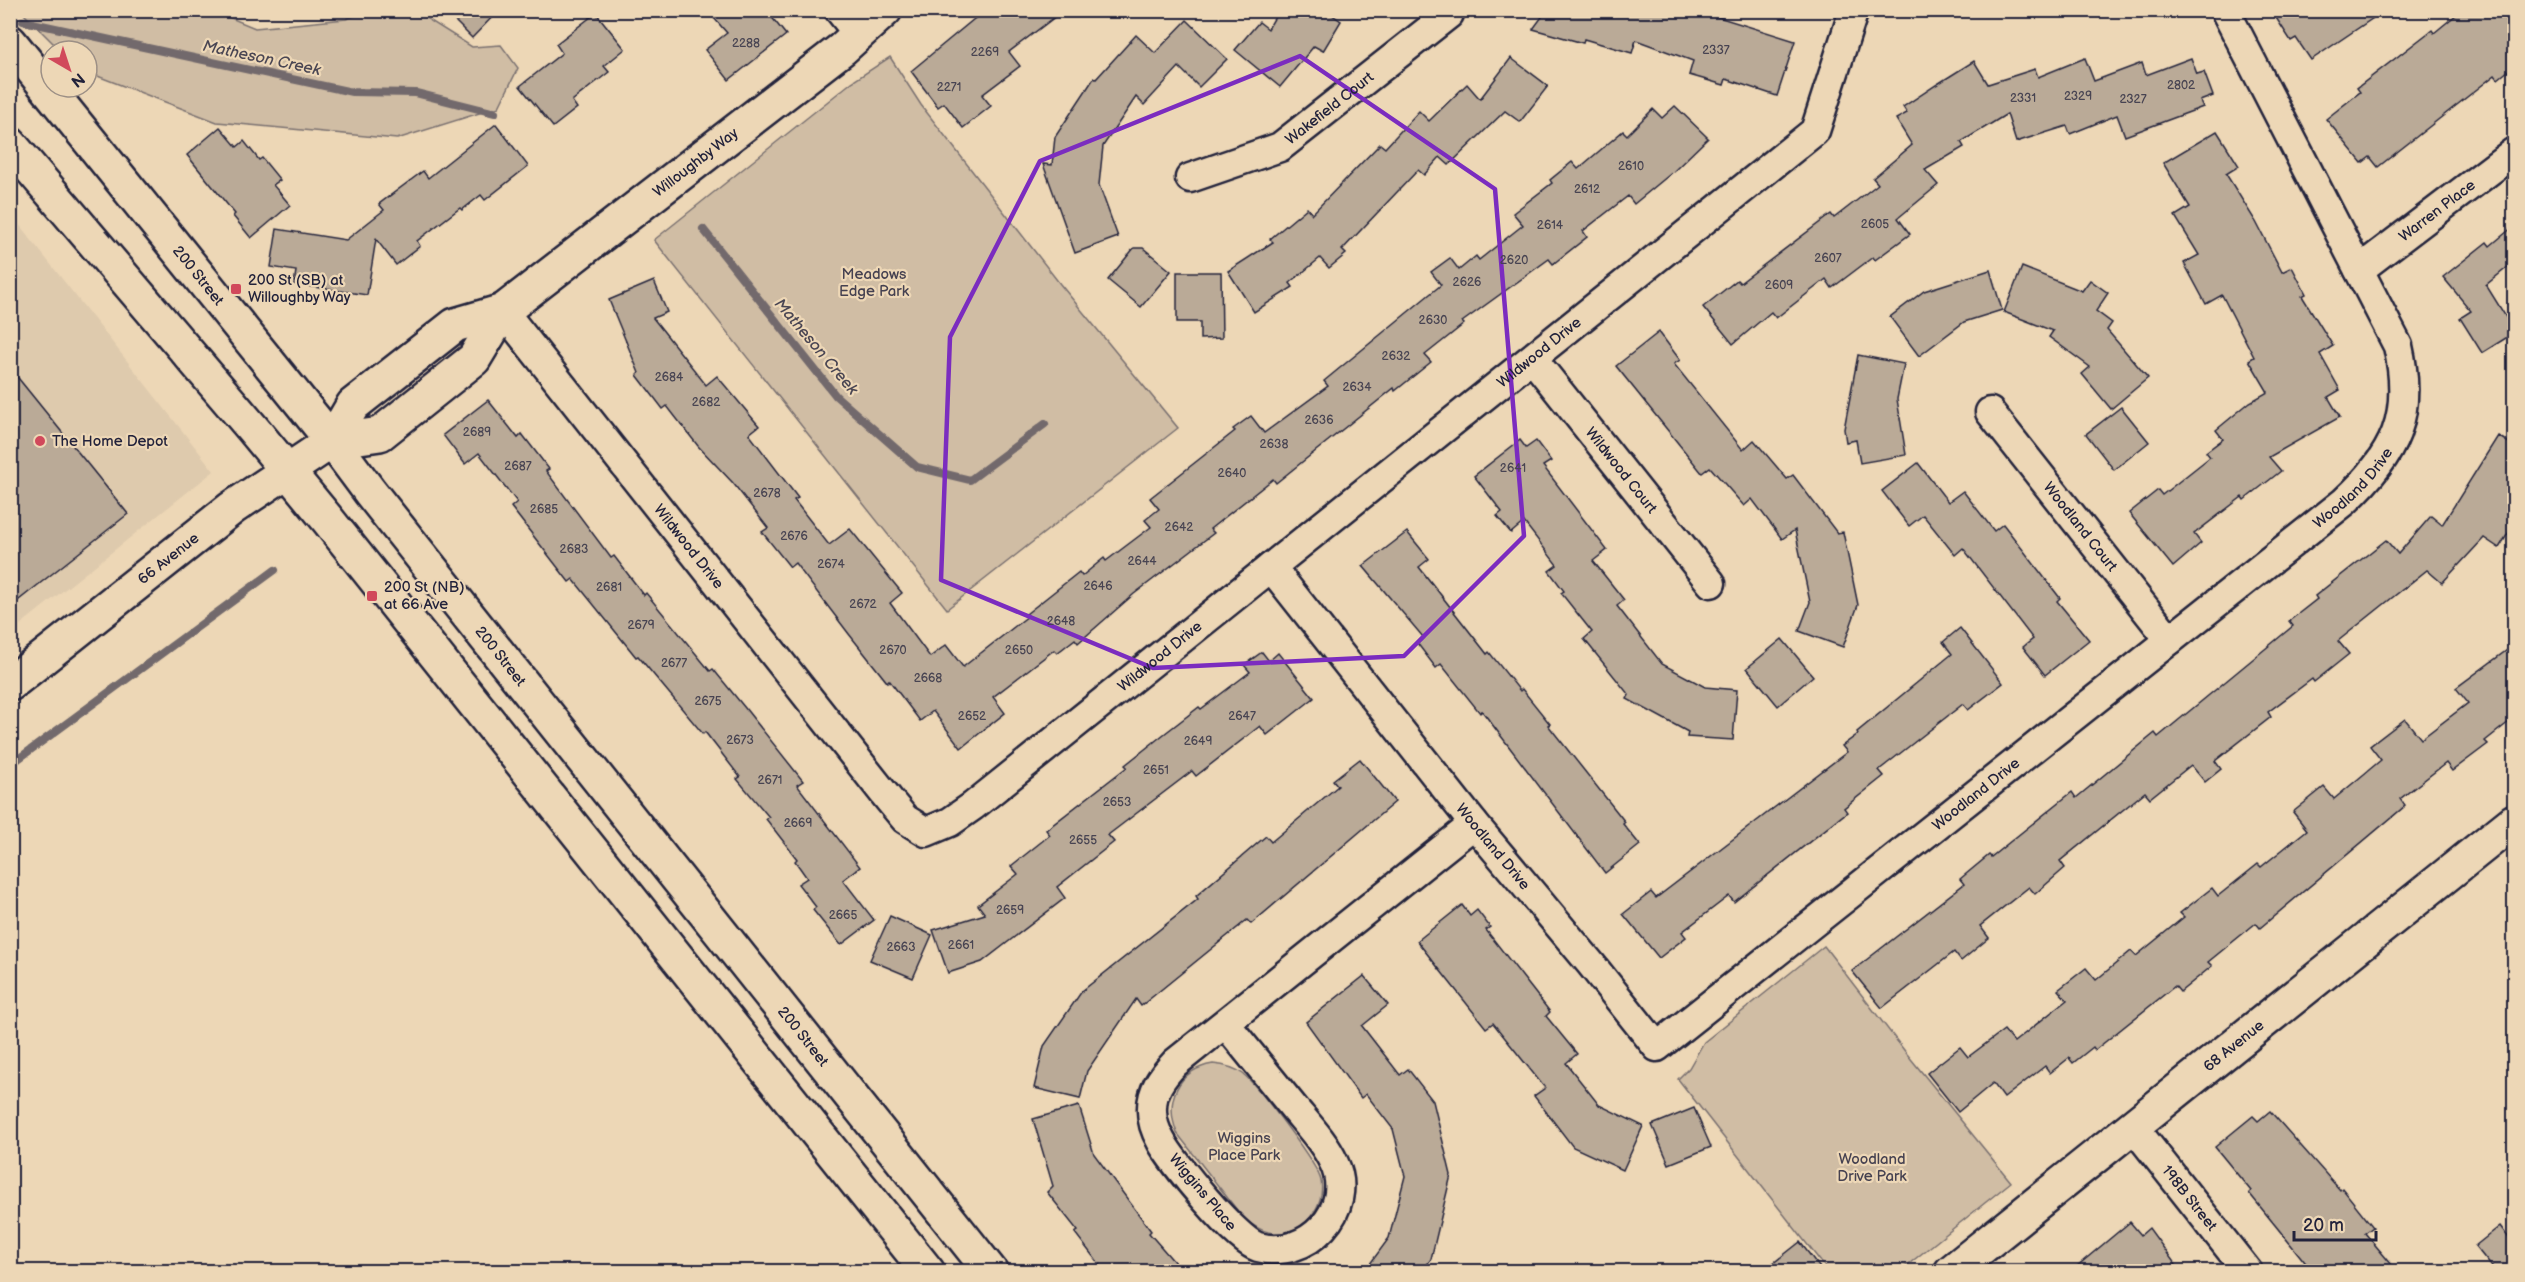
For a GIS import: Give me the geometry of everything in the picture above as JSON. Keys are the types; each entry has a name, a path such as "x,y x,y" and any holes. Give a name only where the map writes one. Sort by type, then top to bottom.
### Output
{"main road":[{"name":"Willoughby Way","path":"332,441 380,434 474,359 504,311 849,23 885,10"},
{"name":"200 Street","path":"10,42 332,441 392,520 991,1272"},
{"path":"10,144 288,471 928,1272"},
{"name":"66 Avenue","path":"10,684 232,508 332,441"},
{"name":"68 Avenue","path":"1951,1272 2514,821"}],"street":[{"name":"Wakefield Court","path":"1190,178 1280,147 1449,14 1450,10"},
{"name":"Wildwood Drive","path":"504,311 890,801 905,819 926,832 951,822 973,806 1815,131 1854,10"},
{"name":"Woodland Drive","path":"1271,567 1474,824 1591,963 1657,1047 2344,502 2366,482 2382,462 2393,441 2404,402 2405,384 2398,346 2225,10"},
{"name":"Warren Place","path":"2359,270 2514,152"},
{"name":"Wildwood Court","path":"1533,359 1711,583"},
{"name":"Woodland Court","path":"1990,412 2169,640"},
{"name":"Wiggins Place","path":"1225,1023 1318,1138 1334,1163 1339,1176 1340,1195 1332,1215 1318,1233 1301,1244 1268,1249 1257,1247 1228,1225 1170,1155 1156,1129 1153,1118 1153,1098 1162,1077 1175,1063 1225,1023 1474,824"},
{"name":"198B Street","path":"2132,1125 2248,1272"}],"highlighted area":[{"path":"1300,56 1495,189 1524,536 1404,656 1153,668 941,580 950,337 1040,161"}],"shaded area":[{"path":"10,213 214,471 11,632 10,632"}],"green space":[{"path":"26,10 214,11 255,28 346,19 367,11 415,11 472,47 501,45 518,68 499,107 397,139 217,122 99,77 99,39 49,39 23,13"},
{"name":"Meadows Edge Park","path":"890,57 921,105 1060,284 1178,428 947,609 654,240 852,82"},
{"name":"Woodland Drive Park","path":"1824,946 1907,1054 2011,1182 1900,1271 1828,1271 1678,1079 1689,1068 1704,1042"},
{"name":"Wiggins Place Park","path":"1213,1064 1236,1070 1250,1081 1286,1126 1318,1173 1322,1190 1320,1200 1311,1217 1296,1229 1272,1233 1259,1229 1244,1219 1177,1133 1172,1109 1177,1088 1191,1073"}],"building":[{"path":"444,10 499,10 472,38"},
{"path":"707,10 766,10 786,35 729,80 705,50 727,33"},
{"path":"985,10 1064,10 1009,52 1020,66 982,95 991,106 963,128 944,103 938,107 911,71"},
{"path":"1279,10 1325,10 1341,21 1323,51 1314,46 1280,87 1235,50 1259,22 1268,29"},
{"path":"1547,10 1696,10 1795,41 1777,96 1726,79 1724,85 1689,75 1693,61 1636,40 1632,53 1584,39 1583,43 1533,29"},
{"path":"2271,10 2385,10 2311,60 2296,38 2291,41"},
{"path":"2462,10 2514,10 2514,66 2498,79 2495,75 2378,167 2370,157 2362,163 2326,119 2360,92 2357,88 2432,30 2434,33"},
{"path":"596,13 625,49 604,66 609,72 572,101 577,108 553,127 520,86 562,53 556,44"},
{"path":"1187,20 1227,59 1199,87 1179,67 1144,105 1136,97 1103,146 1099,185 1118,237 1075,253 1043,164 1052,165 1055,137 1094,78 1096,79 1136,35 1155,53"},
{"path":"1511,58 1548,86 1520,122 1505,111 1449,165 1440,157 1424,175 1418,170 1342,250 1346,254 1329,268 1320,258 1290,283 1293,287 1254,312 1228,271 1273,242 1270,239 1307,208 1312,214 1380,144 1385,148 1419,111 1429,121 1467,84 1480,99"},
{"path":"2085,58 2094,81 2142,63 2146,75 2191,58 2197,74 2204,72 2213,96 2200,101 2203,107 2125,136 2117,115 2070,134 2067,126 2016,142 2007,114 1961,142 1964,147 1925,170 1938,185 1898,218 1910,234 1875,260 1873,257 1832,288 1826,279 1776,318 1771,312 1733,344 1703,307 1737,280 1740,283 1831,214 1834,218 1878,184 1873,178 1912,145 1896,119 1907,113 1903,107 1936,85 1974,61 1988,84 2035,69 2038,77"},
{"path":"1675,106 1708,138 1674,171 1634,204 1628,196 1583,231 1587,237 1553,264 1549,259 1462,322 1464,324 1425,355 1431,362 1395,391 1394,388 1276,483 1273,479 1210,529 1214,533 1134,594 1078,643 1075,639 1057,653 1054,650 993,697 1005,713 961,748 933,711 920,721 795,563 790,567 762,532 768,528 733,483 698,446 667,406 663,409 637,375 639,373 609,300 654,281 667,312 653,318 706,385 717,376 759,426 749,434 798,498 794,500 829,545 850,529 902,593 890,603 930,657 946,645 963,667 1079,572 1082,576 1104,558 1106,561 1151,527 1145,520 1159,509 1150,498 1235,431 1233,429 1251,416 1264,433 1328,386 1324,381 1441,285 1431,272 1450,258 1459,270 1476,256 1479,260 1523,225 1513,213 1552,183 1550,180 1572,162 1578,169 1623,131 1627,135 1653,109 1662,118"},
{"path":"496,124 528,166 485,200 481,195 462,210 460,208 417,241 420,246 396,265 376,239 367,295 294,284 296,271 271,267 277,229 346,240 384,210 379,204 423,171 428,178"},
{"path":"220,127 237,147 244,141 259,160 262,158 280,180 273,185 290,205 251,238 233,216 235,214 187,155"},
{"path":"2217,131 2239,166 2226,174 2256,222 2282,272 2292,267 2306,294 2302,296 2333,346 2320,354 2340,390 2328,397 2340,417 2269,457 2281,471 2244,500 2242,497 2194,534 2201,543 2173,567 2129,513 2158,490 2162,495 2210,457 2206,452 2223,439 2216,430 2250,402 2268,392 2249,360 2254,357 2222,295 2206,304 2184,263 2199,255 2175,216 2190,207 2163,163"},
{"path":"2514,226 2514,262 2486,285 2514,333 2482,353 2460,318 2471,311 2443,277 2487,242 2490,246"},
{"path":"1134,248 1143,248 1171,271 1141,307 1108,280"},
{"path":"2022,267 2082,291 2090,280 2108,293 2096,311 2112,323 2107,330 2148,378 2111,409 2082,374 2090,367 2049,337 2053,331 2004,312"},
{"path":"1990,270 2002,310 1964,322 1919,356 1890,317 1924,291"},
{"path":"1177,272 1221,272 1222,338 1200,339 1200,322 1177,322"},
{"path":"1659,332 1680,360 1674,364 1743,450 1754,440 1787,479 1793,475 1837,533 1843,532 1858,605 1843,647 1799,631 1810,602 1795,530 1782,539 1752,499 1744,506 1710,467 1702,473 1616,366"},
{"path":"1858,355 1904,364 1897,399 1906,455 1860,463 1856,440 1846,442 1844,429"},
{"name":"The Home Depot","path":"10,368 128,514 10,607"},
{"path":"488,400 518,438 522,434 549,469 546,471 611,558 614,556 644,595 646,593 710,671 713,669 745,708 803,781 797,785 860,867 843,880 874,920 841,945 813,910 816,907 798,884 807,878 795,861 797,859 766,819 769,817 737,779 740,777 705,732 703,734 638,656 636,657 573,579 569,582 511,507 517,502 479,453 465,464 443,435"},
{"path":"2121,407 2149,442 2114,470 2086,434"},
{"path":"2498,436 2514,446 2514,524 2499,548 2484,538 2442,583 2427,570 2338,641 2349,654 2314,682 2312,679 2268,712 2271,717 2215,761 2221,769 2205,782 2191,765 2150,798 2145,792 2060,861 2065,868 2035,894 2029,887 1980,926 1989,938 1961,961 1954,952 1882,1008 1852,971 1964,884 1960,879 1989,855 1991,857 2072,792 2076,798 2155,733 2158,737 2293,626 2289,621 2317,599 2315,596 2386,540 2398,554 2431,516 2442,525"},
{"path":"1520,440 1526,448 1536,441 1551,461 1543,466 1607,550 1593,561 1624,600 1617,606 1662,664 1705,687 1737,690 1733,740 1687,737 1688,732 1627,699 1629,695 1584,639 1592,632 1561,593 1564,591 1549,571 1557,565 1524,522 1511,533 1497,516 1502,512 1474,476"},
{"path":"1918,463 1948,502 1963,491 1994,531 2003,524 2060,598 2057,601 2089,640 2045,675 2023,647 2033,639 1963,548 1955,555 1923,515 1909,526 1882,491"},
{"path":"1407,532 1429,559 1419,567 1487,654 1489,652 1550,724 1548,725 1625,822 1623,824 1640,845 1605,873 1482,711 1480,713 1441,664 1436,668 1417,643 1424,638 1363,566"},
{"path":"1960,628 2003,683 1968,710 1963,704 1879,770 1884,776 1844,808 1847,812 1734,902 1729,896 1682,932 1686,937 1659,958 1623,914 1651,892 1656,898 1847,752 1842,746 1858,734 1857,732 1952,654 1943,642"},
{"path":"1782,639 1813,676 1778,706 1747,668"},
{"path":"2514,645 2514,718 2485,741 2488,744 2452,771 2446,763 2400,799 2405,806 2260,928 2256,923 2208,962 2212,966 2180,992 2175,986 2095,1050 2093,1047 2073,1063 2069,1058 2050,1073 2045,1066 2004,1098 1993,1083 1958,1112 1927,1073 1960,1047 1968,1057 2004,1030 2014,1042 2067,1000 2058,990 2086,968 2096,980 2131,951 2136,956 2184,917 2180,913 2212,888 2218,896 2258,864 2261,867 2307,830 2293,812 2324,787 2334,799 2381,760 2370,746 2405,719 2421,739 2468,703 2456,688"},
{"path":"1262,652 1269,661 1278,653 1314,698 1267,735 1260,726 1196,776 1192,771 1108,835 1114,842 1057,887 1065,898 982,962 948,973 933,930 985,914 978,905 1018,874 1011,866 1050,835 1046,830 1127,767 1125,765 1164,734 1250,672 1244,665"},
{"path":"1360,759 1395,802 1251,924 1247,920 1141,1006 1136,999 1087,1071 1080,1099 1034,1088 1044,1046 1082,991 1198,899 1196,896 1266,836 1271,842 1338,786 1333,780"},
{"path":"1462,905 1470,916 1477,910 1490,927 1486,930 1550,1012 1546,1016 1577,1054 1566,1063 1599,1105 1643,1126 1623,1170 1573,1147 1534,1096 1545,1088 1493,1023 1486,1028 1417,941"},
{"path":"890,916 932,935 913,978 870,960"},
{"path":"1364,976 1388,1005 1362,1026 1400,1075 1408,1069 1433,1101 1451,1175 1431,1259 1422,1272 1364,1272 1389,1238 1405,1176 1393,1129 1366,1094 1361,1098 1306,1022"},
{"path":"1079,1106 1094,1154 1151,1231 1149,1233 1183,1272 1105,1272 1075,1233 1078,1231 1047,1192 1053,1186 1033,1119"},
{"path":"1694,1108 1711,1147 1669,1164 1652,1125"},
{"path":"2270,1111 2340,1190 2342,1188 2373,1227 2365,1233 2398,1272 2313,1272 2249,1193 2251,1191 2215,1147 2253,1116 2258,1121"},
{"path":"2130,1222 2141,1235 2149,1228 2181,1272 2070,1272"},
{"path":"2500,1226 2514,1245 2514,1272 2496,1272 2475,1246"},
{"path":"1800,1242 1823,1272 1762,1272"}],"waterway":[{"name":"Matheson Creek","path":"23,21 352,92 416,93 495,113"},
{"name":"Matheson Creek","path":"703,229 836,396 917,467 970,480 1045,424"},
{"path":"10,765 275,570"}],"place":[{"name":"200 St (SB) at Willoughby Way","path":"236,289"},
{"name":"The Home Depot","path":"40,441"},
{"name":"200 St (NB) at 66 Ave","path":"372,596"}]}
